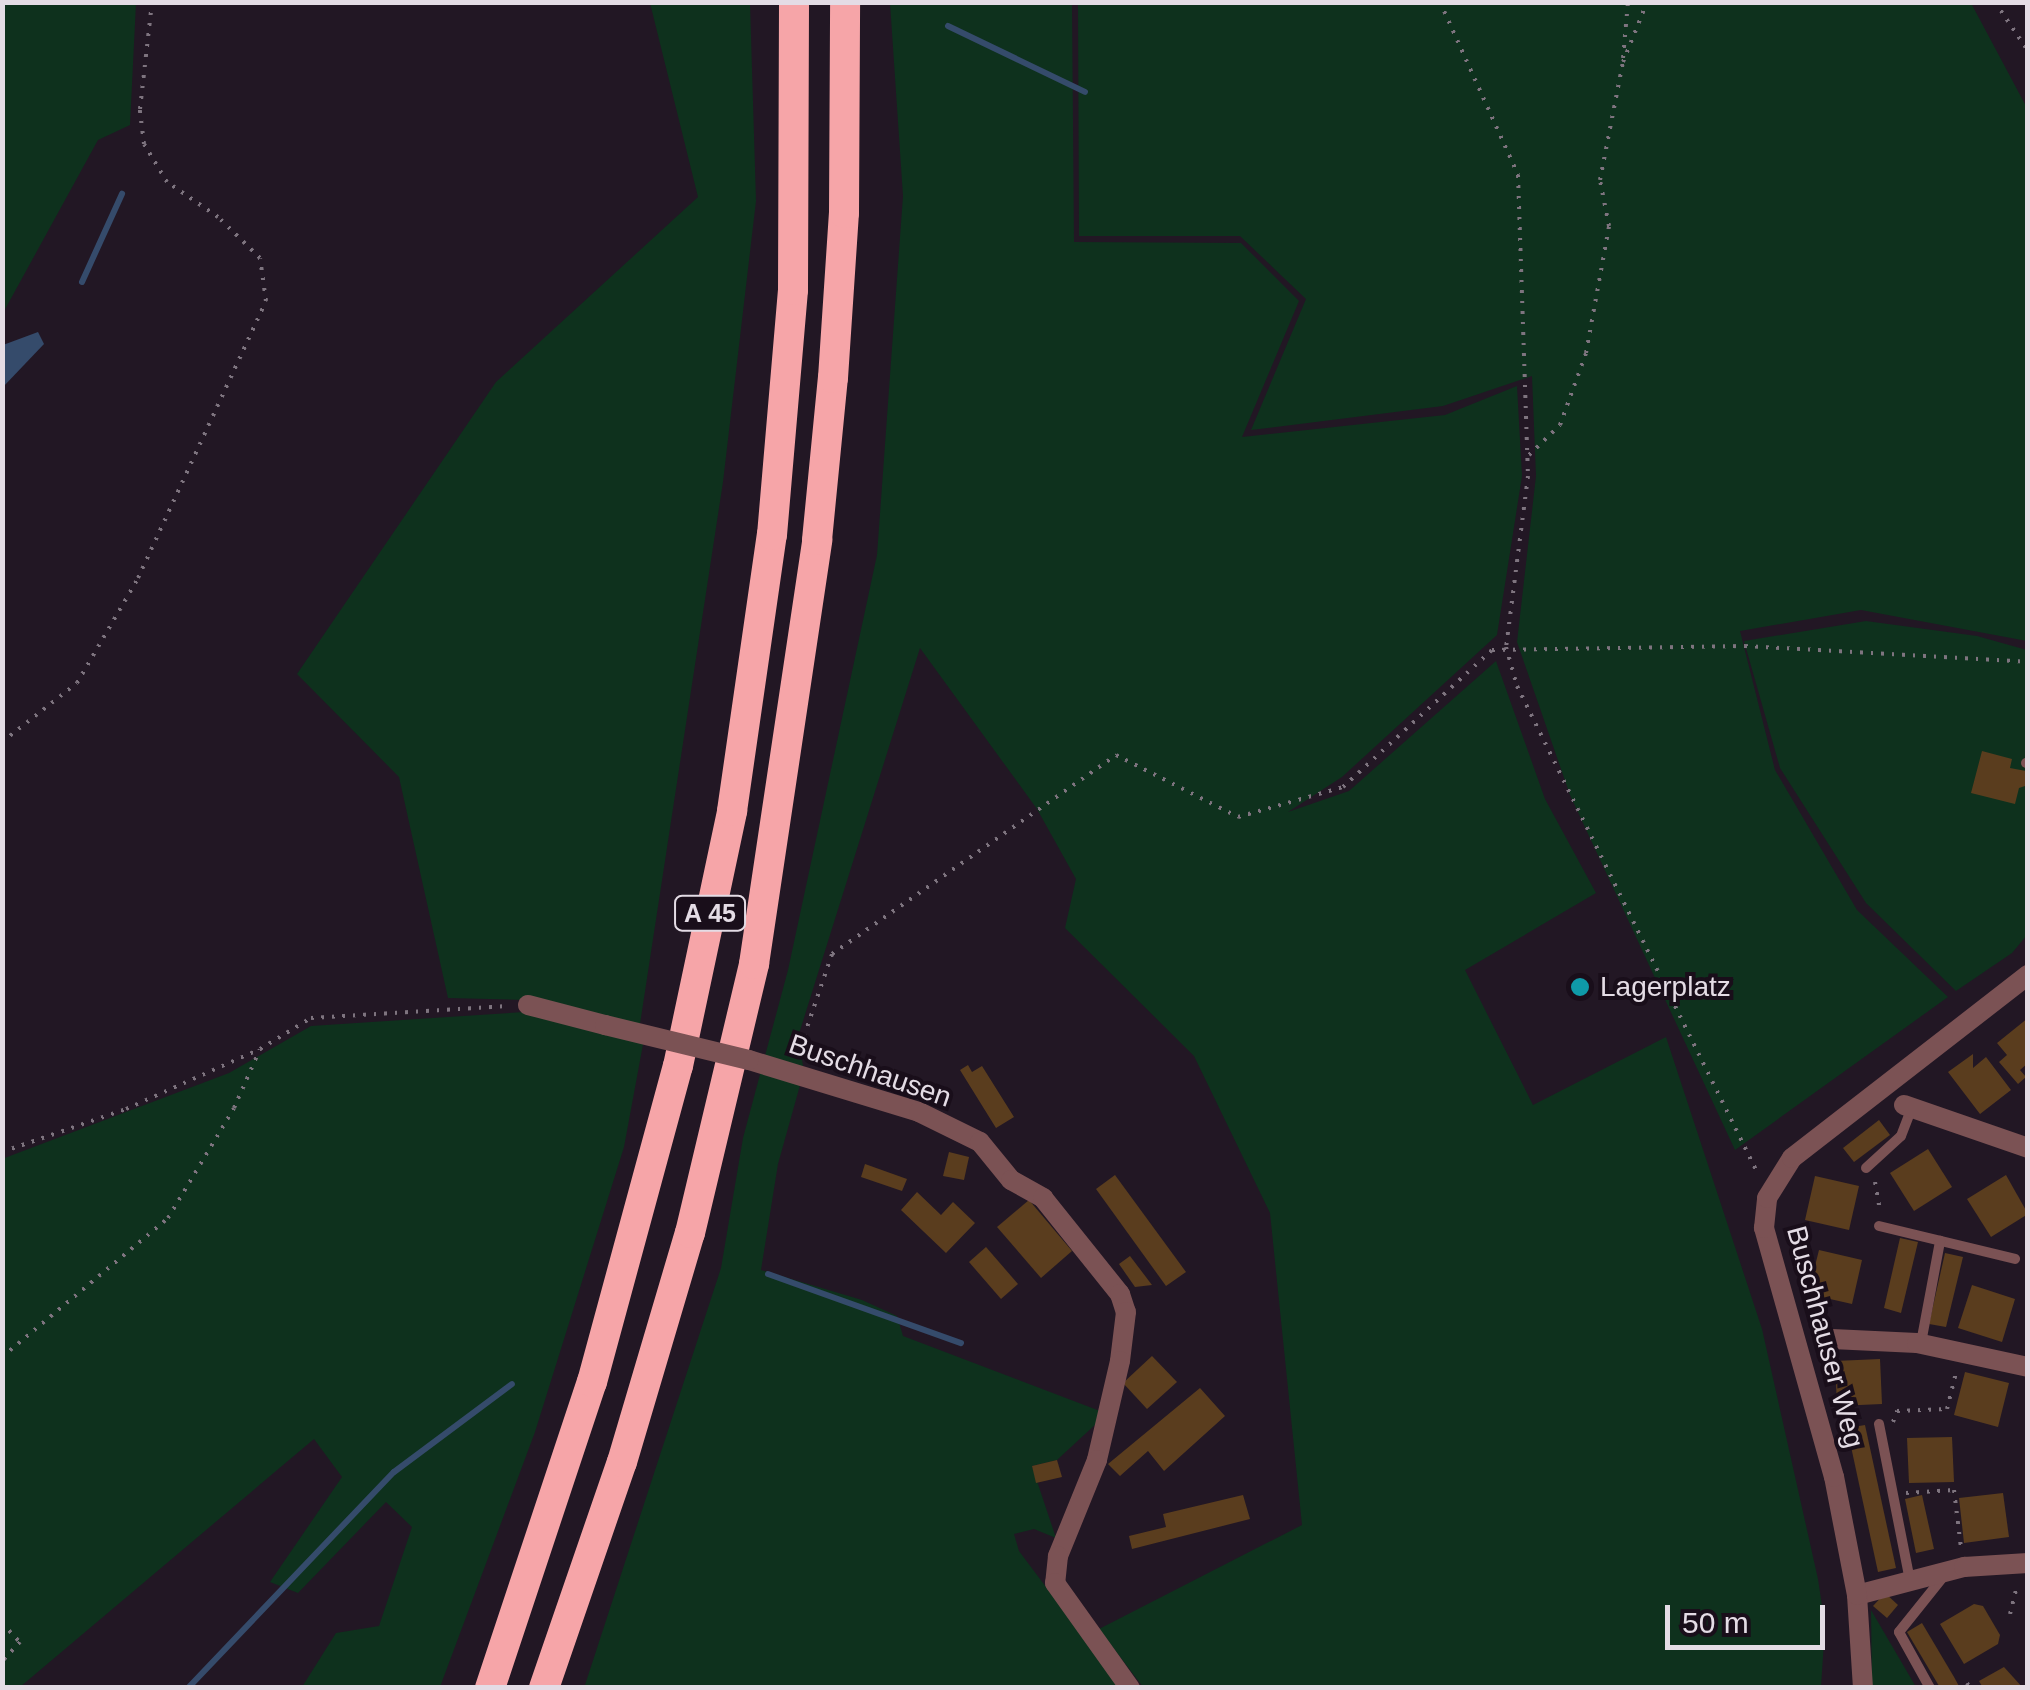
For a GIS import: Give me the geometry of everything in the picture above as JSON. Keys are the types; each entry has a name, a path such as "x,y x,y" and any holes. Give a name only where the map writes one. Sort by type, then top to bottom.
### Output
{"highway":[{"name":"A 45","path":"490,1688 592,1382 678,1066 732,811 772,535 793,290 794,2"},
{"name":"A 45","path":"544,1688 622,1462 690,1233 754,964 817,540 833,378 844,213 845,2"}],"street":[{"path":"1772,1184 1792,1158 2028,975"},
{"name":"Buschhausen","path":"528,1005 749,1060 920,1112 980,1142 1011,1180 1043,1198 1120,1294 1126,1312 1120,1362 1097,1460 1058,1556 1055,1583 1130,1688"},
{"path":"1908,1107 2028,1148"},
{"name":"Buschhauser Weg","path":"1772,1184 1764,1228 1834,1477 1857,1595 1863,1688"},
{"name":"Buschhauser Weg","path":"1832,1339 1921,1344 2028,1367"},
{"path":"1857,1595 1954,1570 2023,1564"}],"lane":[{"path":"1866,1168 1901,1136 1908,1107"},
{"path":"1879,1226 2015,1259"},
{"path":"1921,1344 1940,1241"},
{"name":"Buschhauser Weg","path":"1879,1424 1910,1580"},
{"path":"1930,1688 1899,1632 1954,1570"}],"path":[{"path":"2,742 77,683 138,578 266,302 260,258 218,217 167,182 144,144 140,110 152,2"},
{"path":"1440,2 1518,176 1527,457 1506,647 1518,686 1744,1156 1772,1184"},
{"path":"1527,457 1560,425 1586,354 1610,226 1600,180 1623,62 1628,2"},
{"path":"1623,62 1647,2"},
{"path":"1994,2 2028,51"},
{"path":"819,1080 804,1036 832,954 1116,755 1238,817 1343,786 1492,650 1506,647 1746,646 2028,662"},
{"path":"2,1152 126,1109 260,1049 311,1018 528,1005"},
{"path":"2,1357 168,1218 234,1108 260,1049"},
{"path":"1866,1168 1878,1187 1879,1226"},
{"name":"Buschhauser Weg","path":"1879,1424 1898,1422 1897,1411 1947,1408 1963,1352"},
{"path":"1891,1495 1954,1490 1954,1570"},
{"path":"2010,1614 2018,1601 2023,1564"},
{"path":"2,1623 20,1642 2,1661"}],"green space":[{"path":"2,3 136,3 130,125 98,140 3,313"},
{"path":"650,3 750,3 756,201 723,482 640,1024 528,1000 448,998 399,777 297,674 496,382 698,197"},
{"path":"890,3 1072,3 1074,242 1241,243 1299,301 1242,437 1445,415 1517,386 1522,476 1497,635 1342,777 1288,812 1349,791 1496,661 1545,799 1596,893 1465,970 1533,1105 1666,1037 1762,1329 1818,1579 1825,1626 1821,1687 1143,1687 1099,1629 1302,1525 1270,1213 1194,1056 1065,928 1076,879 1037,809 920,648 798,1037 804,1071 778,1164 761,1270 862,1300 897,1316 903,1336 1100,1411 1097,1423 1057,1460 1032,1466 1056,1538 1034,1529 1014,1534 1019,1551 1121,1687 584,1688 721,1268 743,1138 788,970 877,555 903,196"},
{"path":"1078,3 1971,3 2027,108 2027,641 1861,610 1740,631 1775,770 1857,910 1948,997 1735,1150 1570,795 1517,642 1536,476 1532,376 1443,406 1251,430 1306,299 1240,236 1079,236"},
{"path":"1866,621 1977,636 2027,650 2027,935 2012,953 1956,991 1866,903 1780,768 1744,641"},
{"path":"524,1012 644,1039 624,1147 535,1432 440,1687 302,1687 336,1633 379,1626 412,1527 386,1502 298,1593 270,1582 342,1477 314,1439 20,1687 3,1687 2,1159 229,1073 311,1026"},
{"path":"1871,1610 1916,1687 1872,1687"}],"water":[{"path":"38,332 44,344 3,387 3,345"}],"building":[{"path":"1982,751 2012,759 2010,768 2026,771 2028,785 2019,788 2015,804 1971,793"},
{"path":"2028,1018 2028,1063 2020,1070 2026,1077 2018,1084 1999,1062 2007,1055 1997,1043"},
{"path":"1973,1054 1973,1068 1986,1057 2011,1090 1980,1114 1948,1072"},
{"path":"968,1065 972,1072 982,1066 1014,1117 996,1128 960,1070"},
{"path":"1879,1120 1890,1135 1854,1162 1843,1148"},
{"path":"1928,1149 1952,1187 1914,1211 1890,1173"},
{"path":"949,1152 969,1157 964,1180 943,1176"},
{"path":"865,1164 907,1179 902,1191 861,1177"},
{"path":"1115,1175 1186,1272 1166,1286 1096,1189"},
{"path":"2006,1175 2028,1214 1991,1237 1967,1199"},
{"path":"1815,1176 1859,1186 1849,1230 1805,1220"},
{"path":"917,1192 941,1215 953,1202 975,1223 946,1253 901,1210"},
{"path":"1029,1200 1072,1251 1041,1278 997,1227"},
{"path":"1900,1238 1918,1242 1901,1313 1884,1308"},
{"path":"986,1247 1018,1284 1001,1299 969,1262"},
{"path":"1819,1250 1862,1260 1852,1304 1808,1294"},
{"path":"1945,1253 1963,1257 1946,1327 1929,1324"},
{"path":"1130,1256 1152,1285 1135,1287 1119,1264"},
{"path":"1972,1285 2015,1299 2002,1342 1958,1328"},
{"path":"1152,1356 1177,1382 1147,1409 1123,1383"},
{"path":"1880,1359 1882,1404 1837,1406 1835,1361"},
{"path":"1965,1372 2009,1383 1998,1427 1954,1415"},
{"path":"1200,1388 1225,1416 1164,1471 1148,1451 1120,1476 1108,1464"},
{"path":"1865,1425 1896,1568 1878,1572 1847,1428"},
{"path":"1952,1437 1954,1482 1909,1483 1907,1438"},
{"path":"1057,1460 1062,1477 1036,1483 1032,1466"},
{"path":"2003,1493 2009,1537 1964,1543 1959,1498"},
{"path":"1243,1495 1250,1519 1132,1549 1129,1536 1166,1527 1163,1514"},
{"path":"1922,1495 1934,1549 1916,1553 1905,1499"},
{"path":"1885,1593 1898,1605 1887,1618 1873,1606"},
{"path":"1974,1604 1983,1606 2000,1635 1998,1644 1964,1664 1940,1624"},
{"path":"1922,1623 1960,1688 1939,1686 1907,1632"},
{"path":"2004,1667 2023,1688 1983,1688 1979,1681"}],"waterway":[{"path":"948,26 1085,92"},
{"path":"82,282 122,194"},
{"path":"768,1274 961,1343"},
{"path":"188,1688 394,1472 512,1384"}],"place":[{"name":"Lagerplatz","path":"1580,987"}]}
